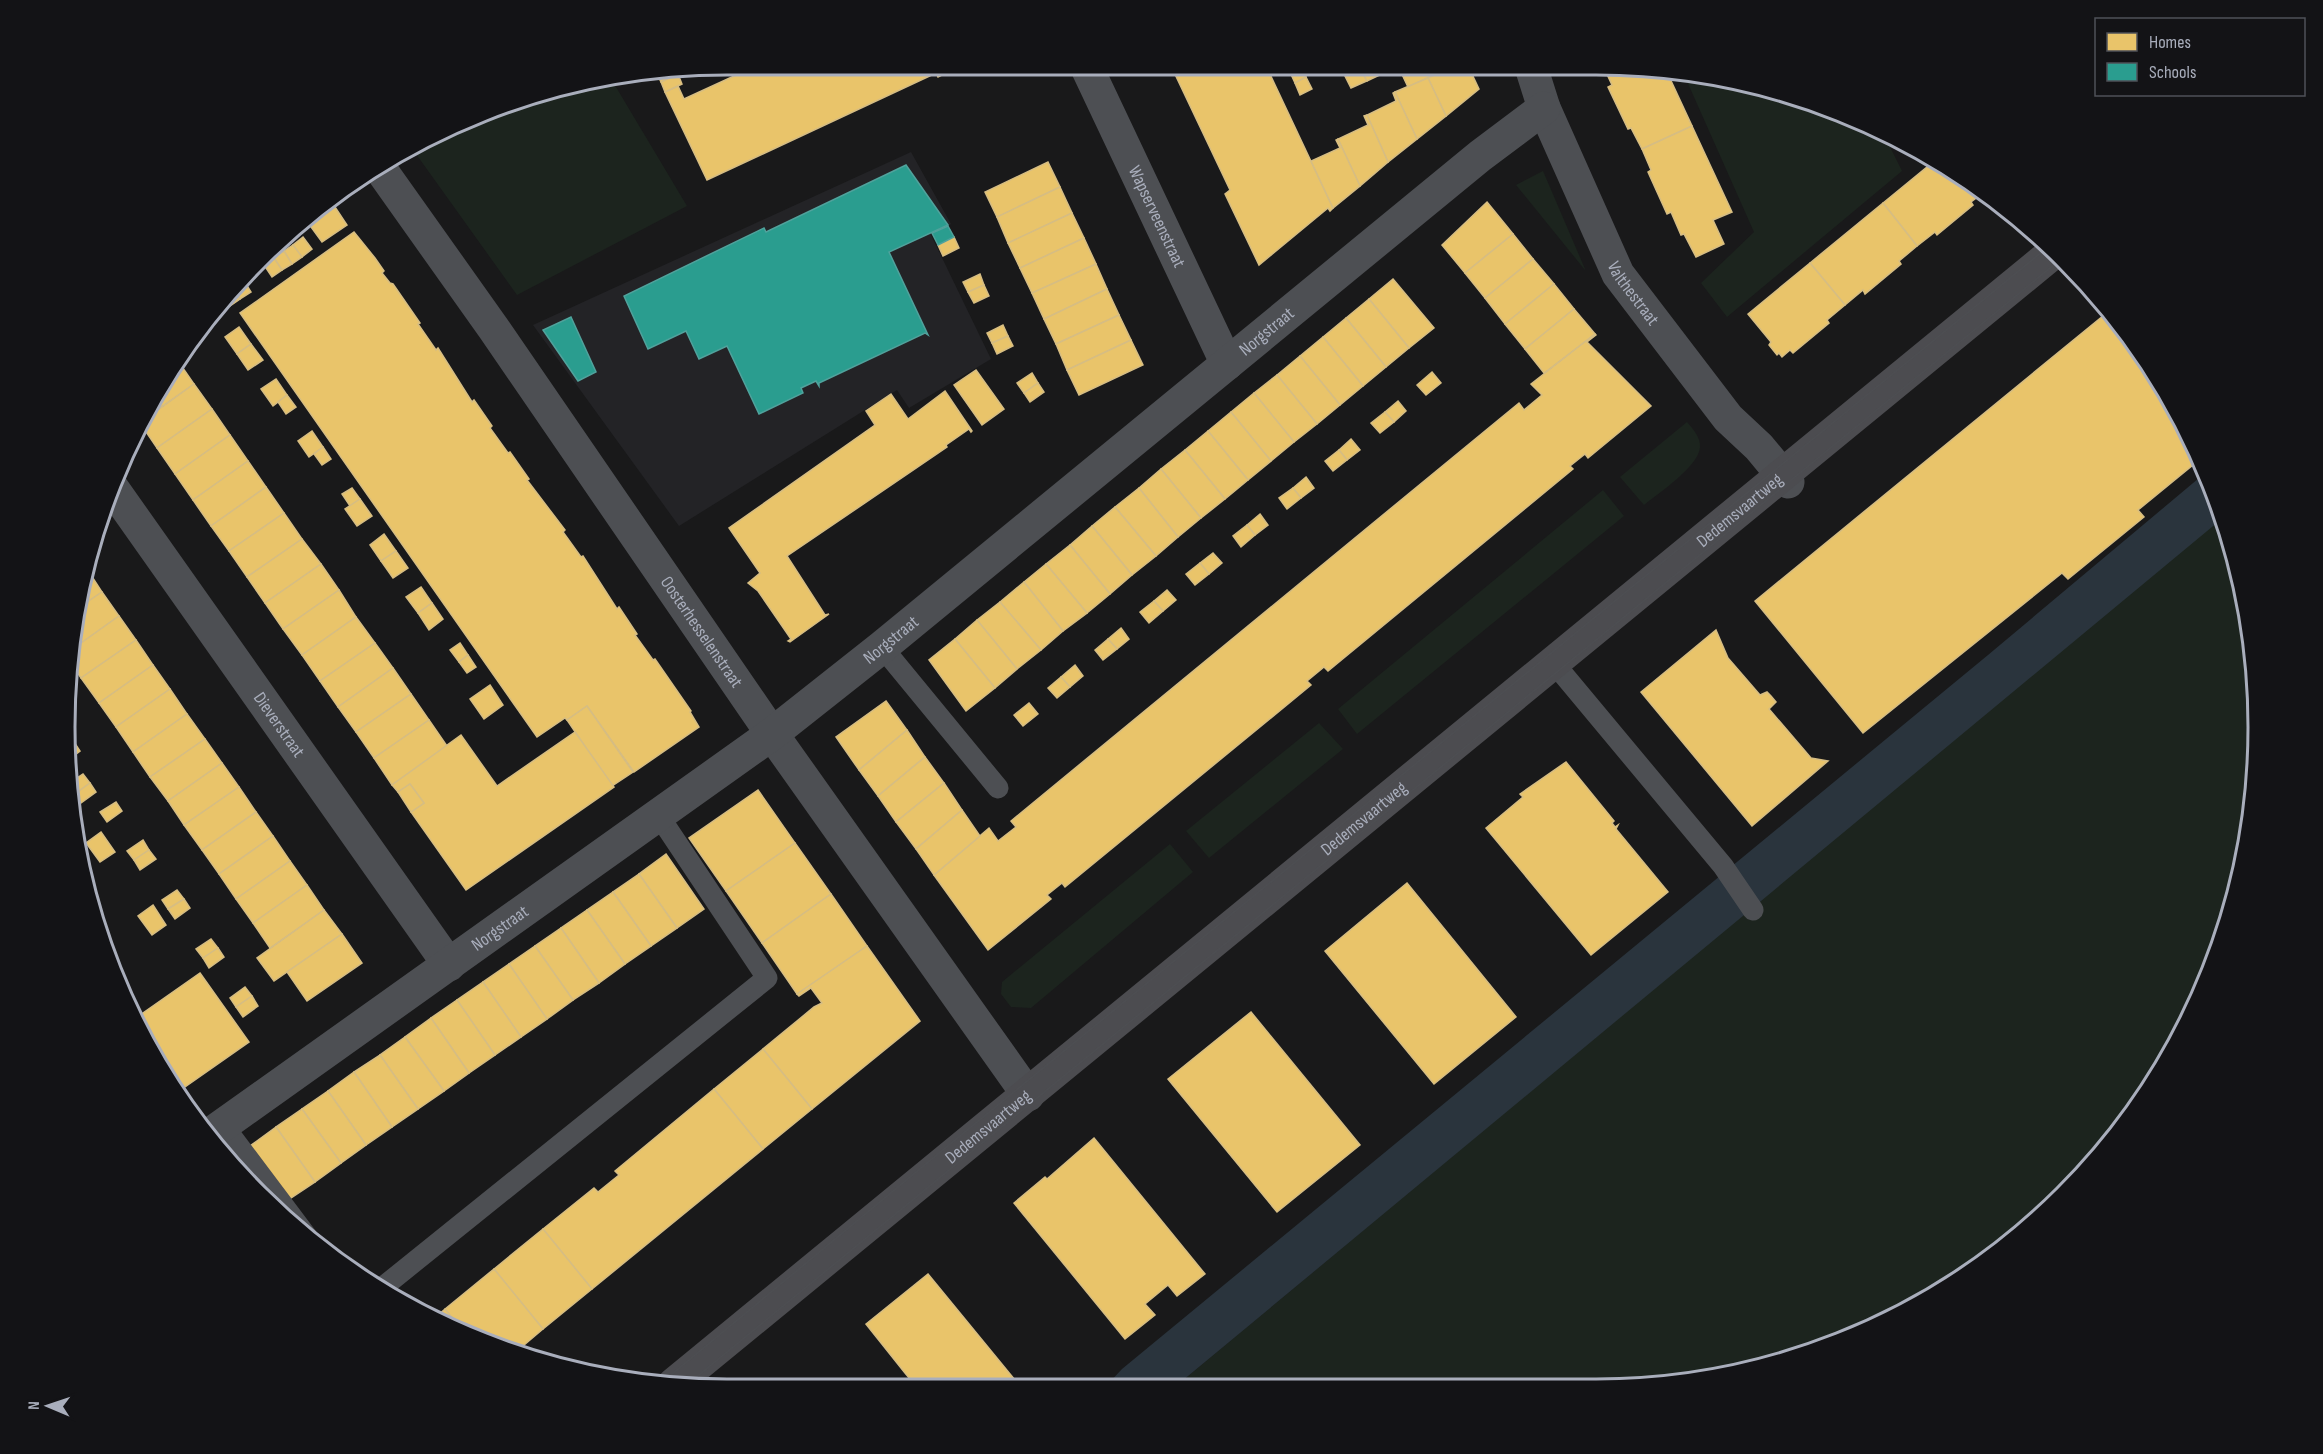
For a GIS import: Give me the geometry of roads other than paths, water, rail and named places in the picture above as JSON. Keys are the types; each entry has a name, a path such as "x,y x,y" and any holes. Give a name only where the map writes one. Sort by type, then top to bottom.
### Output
{"street":[{"name":"Wapserveenstraat","path":"1090,75 1227,364"},
{"name":"Valthestraat","path":"1534,75 1544,108 1618,274 1728,418 1759,447 1785,478"},
{"name":"Norgstraat","path":"216,1130 772,734 882,647 1480,156 1544,108"},
{"name":"Oosterhesselenstraat","path":"383,173 494,329 772,734 1028,1095"},
{"name":"Dedemsvaartweg","path":"682,1378 1553,662 1785,478 2048,257"},
{"name":"Dieverstraat","path":"118,496 449,965"}],"lane":[{"path":"882,647 998,788"},
{"path":"1553,662 1723,866 1753,910"},
{"path":"388,1283 767,978 659,816"},
{"path":"216,1130 257,1179"}],"tram line":[{"path":"669,1376 2042,252"},
{"path":"695,1378 2055,264"}]}
